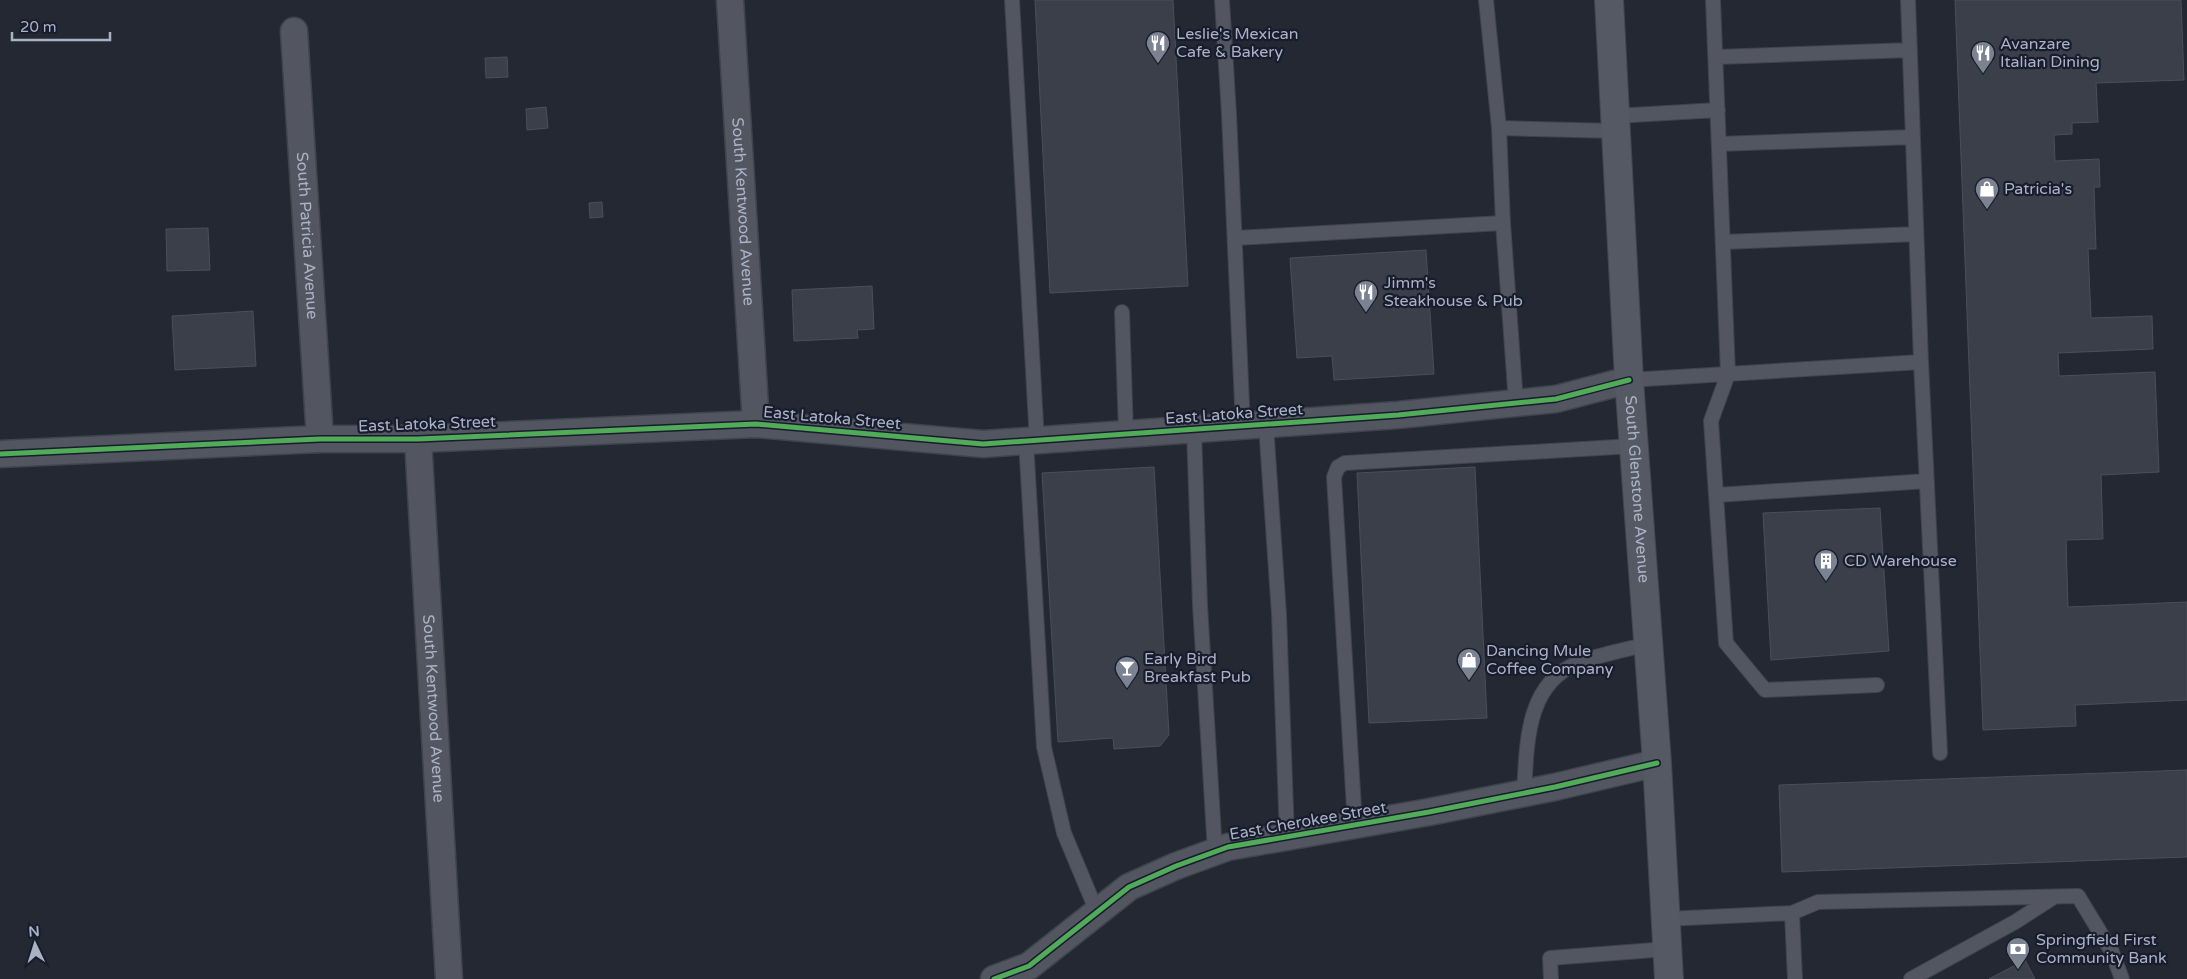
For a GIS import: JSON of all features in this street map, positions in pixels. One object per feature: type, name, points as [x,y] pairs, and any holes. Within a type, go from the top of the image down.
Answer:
[{"type":"main road","name":"South Glenstone Avenue","points":[[1609,0],[1629,380],[1657,763],[1669,979]]},
{"type":"street","name":"South Kentwood Avenue","points":[[730,0],[756,424]]},
{"type":"street","name":"South Patricia Avenue","points":[[294,31],[320,439]]},
{"type":"street","name":"East Latoka Street","points":[[0,454],[320,439],[418,439],[756,424],[983,444],[1398,415],[1556,399],[1629,380]]},
{"type":"street","name":"South Kentwood Avenue","points":[[418,439],[449,979]]},
{"type":"street","name":"East Cherokee Street","points":[[994,979],[1033,972],[1097,912],[1129,887],[1176,866],[1228,847],[1524,793],[1657,763]]},
{"type":"lane","points":[[1012,0],[1044,747],[1064,832],[1097,912]]},
{"type":"lane","points":[[1222,0],[1234,238],[1254,425],[1279,614],[1287,837]]},
{"type":"lane","points":[[1486,0],[1498,128],[1516,403]]},
{"type":"lane","points":[[1713,0],[1728,374],[1711,421],[1726,643],[1765,690],[1877,685]]},
{"type":"lane","points":[[1908,0],[1921,362],[1940,753]]},
{"type":"lane","points":[[1716,57],[1910,50]]},
{"type":"lane","points":[[1498,128],[1615,124],[1718,110]]},
{"type":"lane","points":[[1719,144],[1913,137]]},
{"type":"lane","points":[[1234,238],[1503,223]]},
{"type":"lane","points":[[1723,242],[1916,234]]},
{"type":"lane","points":[[1122,312],[1126,434]]},
{"type":"lane","points":[[1629,380],[1921,362]]},
{"type":"lane","points":[[1194,430],[1200,605],[1215,852]]},
{"type":"lane","points":[[1355,825],[1334,477],[1338,467],[1345,462],[1634,446]]},
{"type":"lane","points":[[1717,495],[1927,481]]},
{"type":"lane","points":[[1524,793],[1527,733],[1539,698],[1553,678],[1577,663],[1648,644]]},
{"type":"lane","points":[[1911,979],[2015,922],[2055,896]]},
{"type":"lane","points":[[1666,919],[1792,913],[1818,902],[2078,896],[2112,952],[2122,979]]},
{"type":"lane","points":[[1792,913],[1795,979]]},
{"type":"lane","points":[[1551,979],[1550,958],[1667,949]]},
{"type":"building","points":[[1035,0],[1173,0],[1188,286],[1050,293]]},
{"type":"building","points":[[1955,0],[2181,0],[2184,80],[2096,83],[2098,122],[2072,123],[2072,134],[2054,135],[2055,161],[2099,159],[2100,187],[2094,187],[2096,249],[2088,249],[2091,318],[2152,316],[2153,349],[2058,353],[2059,376],[2155,372],[2159,472],[2101,475],[2103,539],[2066,540],[2068,607],[2187,602],[2187,700],[2075,705],[2076,726],[1983,730]]},
{"type":"building","points":[[507,57],[508,77],[486,78],[485,58]]},
{"type":"building","points":[[546,107],[548,128],[527,130],[526,109]]},
{"type":"building","points":[[602,202],[603,217],[590,218],[589,203]]},
{"type":"building","points":[[208,228],[210,270],[167,271],[166,229]]},
{"type":"building","points":[[1426,250],[1434,374],[1334,380],[1332,356],[1297,358],[1290,258]]},
{"type":"building","points":[[872,286],[874,329],[857,330],[858,338],[794,341],[792,290]]},
{"type":"building","points":[[253,311],[256,366],[175,370],[172,316]]},
{"type":"building","points":[[1154,467],[1169,735],[1160,746],[1114,749],[1113,738],[1058,742],[1042,473]]},
{"type":"building","points":[[1475,467],[1487,718],[1369,723],[1357,473]]},
{"type":"building","name":"CD Warehouse","points":[[1880,508],[1889,651],[1771,660],[1763,513]]},
{"type":"building","points":[[2187,770],[2187,857],[1782,872],[1779,785]]},
{"type":"building","name":"Springfield First Community Bank","points":[[2025,960],[2035,979],[1989,979]]},
{"type":"cycle path","points":[[0,454],[320,439],[418,439],[756,424],[983,444],[1398,415],[1556,399],[1629,380]]},
{"type":"cycle path","points":[[994,979],[1029,966],[1129,887],[1176,866],[1228,847],[1429,812],[1555,787],[1657,763]]},
{"type":"place","name":"Leslie's Mexican Cafe & Bakery","points":[[1158,64]]},
{"type":"place","name":"Avanzare Italian Dining","points":[[1983,74]]},
{"type":"place","name":"Patricia's","points":[[1987,210]]},
{"type":"place","name":"Jimm's Steakhouse & Pub","points":[[1366,313]]},
{"type":"place","name":"CD Warehouse","points":[[1826,582]]},
{"type":"place","name":"Dancing Mule Coffee Company","points":[[1469,681]]},
{"type":"place","name":"Early Bird Breakfast Pub","points":[[1127,689]]},
{"type":"place","name":"Springfield First Community Bank","points":[[2018,970]]}]
